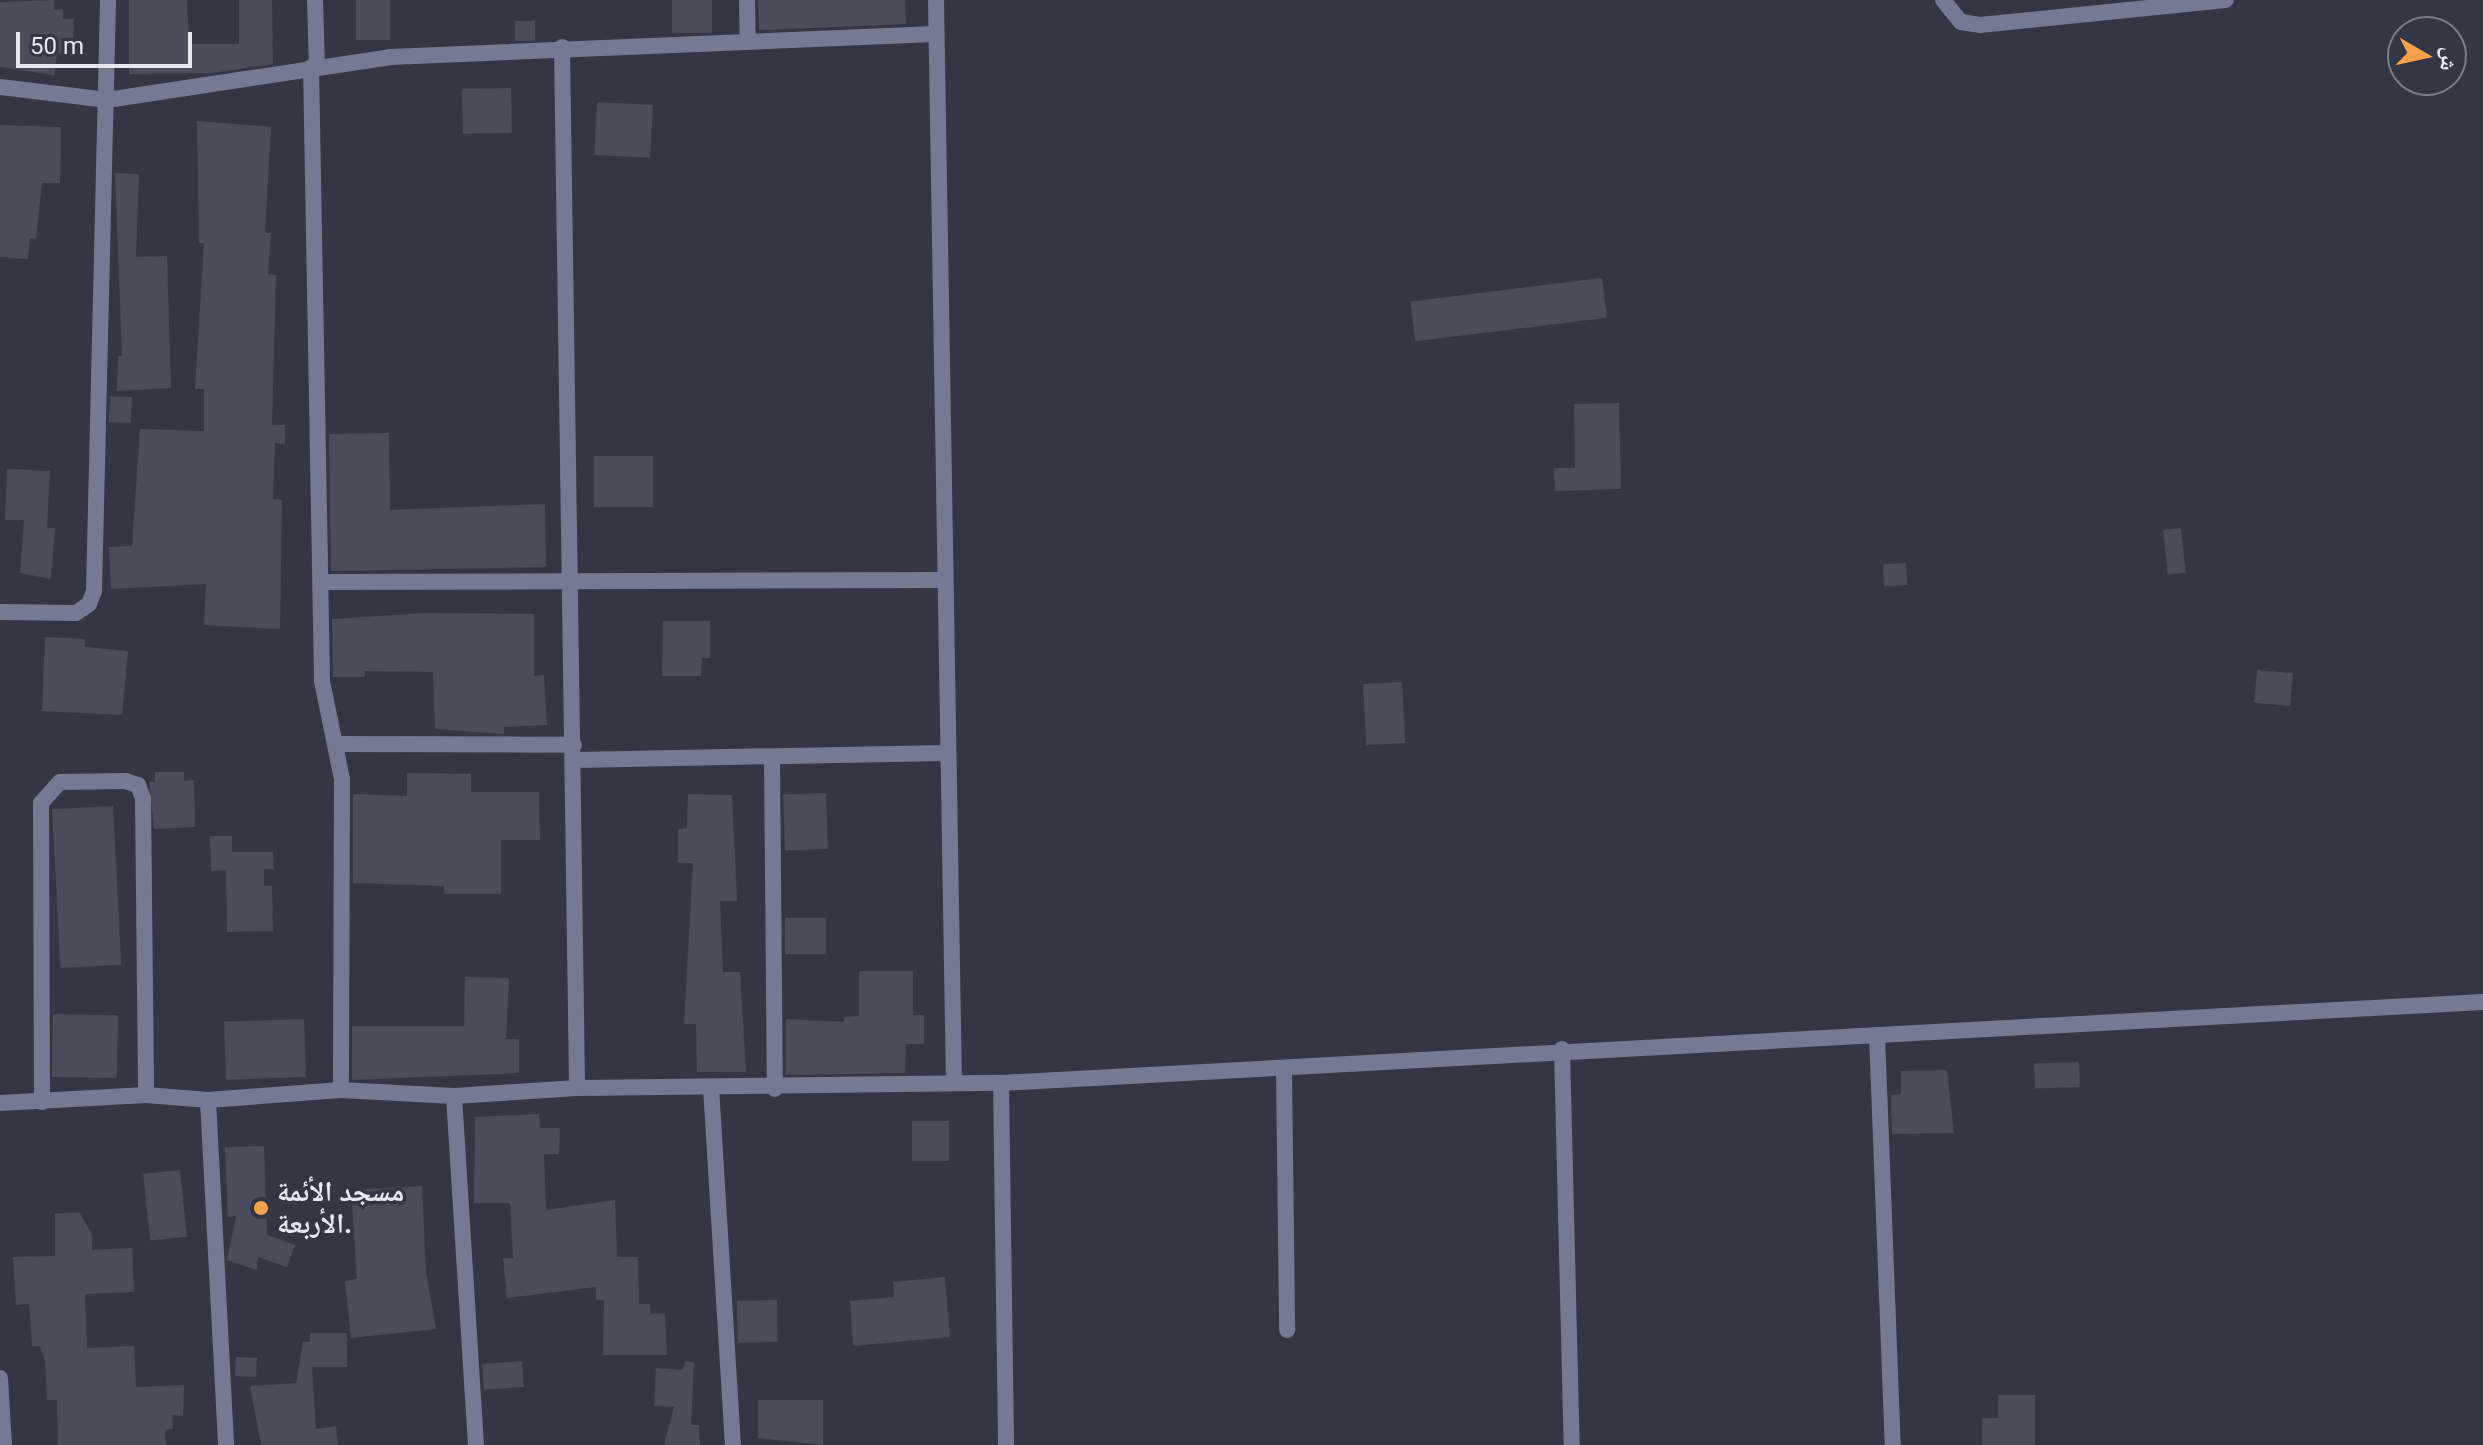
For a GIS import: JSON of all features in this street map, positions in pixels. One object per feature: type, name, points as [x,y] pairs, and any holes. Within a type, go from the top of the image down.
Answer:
[{"type":"street","points":[[0,612],[76,613],[89,604],[94,591],[108,0]]},
{"type":"street","points":[[315,0],[322,681],[338,744],[341,1090]]},
{"type":"street","points":[[747,0],[748,39]]},
{"type":"street","points":[[936,0],[946,753],[954,1083]]},
{"type":"street","points":[[1943,0],[1961,22],[1980,25],[2226,0]]},
{"type":"street","points":[[0,87],[107,100],[314,67],[562,47],[935,34]]},
{"type":"street","points":[[562,47],[575,753],[577,1088]]},
{"type":"street","points":[[321,582],[944,580]]},
{"type":"street","points":[[338,744],[772,759],[946,753]]},
{"type":"street","points":[[772,759],[775,1089]]},
{"type":"street","points":[[42,1102],[41,803],[60,782],[125,781],[138,785],[143,799],[146,1095]]},
{"type":"street","points":[[0,1103],[146,1095],[208,1100],[341,1090],[454,1096],[577,1088],[775,1089],[1001,1083],[1284,1071],[1562,1049],[2483,1002]]},
{"type":"street","points":[[1877,1035],[1893,1445]]},
{"type":"street","points":[[1562,1049],[1572,1445]]},
{"type":"street","points":[[1284,1071],[1287,1330]]},
{"type":"street","points":[[1001,1083],[1006,1445]]},
{"type":"street","points":[[711,1087],[733,1445]]},
{"type":"street","points":[[454,1096],[476,1445]]},
{"type":"street","points":[[208,1100],[226,1445]]},
{"type":"street","points":[[0,1378],[4,1445]]},
{"type":"building","points":[[54,0],[54,10],[63,9],[63,19],[74,19],[73,48],[57,54],[54,75],[0,67],[0,2]]},
{"type":"building","points":[[129,0],[187,0],[189,44],[239,44],[239,0],[272,0],[273,64],[213,73],[129,74]]},
{"type":"building","points":[[356,0],[390,0],[390,40],[356,40]]},
{"type":"building","points":[[672,0],[712,0],[712,33],[672,33]]},
{"type":"building","points":[[758,0],[905,0],[906,24],[759,30]]},
{"type":"building","points":[[515,21],[535,21],[535,41],[515,41]]},
{"type":"building","points":[[511,88],[512,133],[463,134],[462,89]]},
{"type":"building","points":[[597,102],[653,105],[650,158],[594,155]]},
{"type":"building","points":[[197,121],[271,127],[265,233],[271,233],[268,274],[276,275],[272,425],[285,425],[285,444],[275,443],[273,499],[282,500],[280,629],[204,625],[206,584],[111,589],[109,547],[132,546],[140,429],[204,431],[204,389],[195,389],[204,243],[199,243]]},
{"type":"building","points":[[0,125],[61,127],[60,183],[42,183],[36,239],[30,238],[28,259],[0,257]]},
{"type":"building","points":[[115,173],[139,174],[136,257],[167,256],[171,388],[117,391],[118,356],[122,356]]},
{"type":"building","points":[[1602,278],[1607,318],[1415,341],[1410,302]]},
{"type":"building","points":[[110,396],[132,397],[131,423],[109,422]]},
{"type":"building","points":[[1619,403],[1621,489],[1555,491],[1554,468],[1575,468],[1574,404]]},
{"type":"building","points":[[389,433],[390,510],[545,504],[546,567],[331,571],[329,434]]},
{"type":"building","points":[[594,456],[653,456],[653,507],[594,507]]},
{"type":"building","points":[[7,469],[50,471],[47,528],[55,528],[51,579],[20,573],[24,520],[5,520]]},
{"type":"building","points":[[2181,528],[2186,573],[2168,575],[2163,530]]},
{"type":"building","points":[[1906,563],[1907,585],[1884,586],[1883,564]]},
{"type":"building","points":[[425,613],[534,614],[534,676],[544,675],[547,725],[504,727],[504,734],[435,729],[433,672],[365,671],[365,677],[333,677],[332,619]]},
{"type":"building","points":[[663,621],[710,621],[710,658],[702,658],[701,676],[662,676]]},
{"type":"building","points":[[45,637],[85,639],[85,647],[128,651],[122,715],[42,711]]},
{"type":"building","points":[[2257,670],[2293,673],[2290,706],[2254,703]]},
{"type":"building","points":[[1402,682],[1405,743],[1366,745],[1363,684]]},
{"type":"building","points":[[155,772],[184,772],[184,781],[194,780],[195,827],[154,829],[149,782],[155,782]]},
{"type":"building","points":[[407,773],[471,774],[471,792],[539,792],[540,840],[501,840],[501,894],[444,894],[444,886],[353,883],[353,794],[407,796]]},
{"type":"building","points":[[826,793],[828,849],[785,850],[783,795]]},
{"type":"building","points":[[688,794],[732,795],[737,901],[720,901],[723,972],[740,972],[746,1072],[697,1072],[696,1024],[684,1024],[693,863],[678,863],[678,829],[687,828]]},
{"type":"building","points":[[113,806],[121,965],[60,968],[52,809]]},
{"type":"building","points":[[210,836],[232,836],[232,852],[273,852],[274,869],[264,869],[264,886],[272,886],[273,931],[227,932],[226,870],[211,871]]},
{"type":"building","points":[[785,918],[826,918],[826,954],[785,954]]},
{"type":"building","points":[[859,971],[913,971],[913,1015],[924,1015],[924,1044],[906,1044],[905,1073],[786,1075],[786,1019],[844,1022],[844,1017],[859,1016]]},
{"type":"building","points":[[465,977],[509,978],[506,1039],[519,1039],[519,1073],[352,1080],[352,1026],[464,1026]]},
{"type":"building","points":[[53,1014],[118,1015],[117,1078],[52,1077]]},
{"type":"building","points":[[304,1019],[306,1077],[226,1080],[224,1022]]},
{"type":"building","points":[[2079,1062],[2080,1087],[2035,1089],[2034,1064]]},
{"type":"building","points":[[1947,1070],[1954,1133],[1892,1134],[1891,1095],[1901,1094],[1901,1071]]},
{"type":"building","points":[[539,1114],[540,1128],[560,1128],[559,1154],[544,1154],[546,1210],[615,1200],[617,1257],[638,1257],[639,1304],[650,1304],[651,1314],[665,1313],[667,1355],[603,1355],[604,1300],[596,1300],[596,1287],[507,1298],[503,1258],[513,1258],[510,1203],[474,1203],[475,1117]]},
{"type":"building","points":[[912,1121],[949,1121],[949,1161],[912,1161]]},
{"type":"building","points":[[264,1146],[267,1235],[295,1245],[287,1267],[258,1257],[257,1270],[227,1260],[236,1216],[228,1217],[225,1147]]},
{"type":"building","points":[[180,1170],[187,1237],[150,1241],[143,1174]]},
{"type":"building","points":[[422,1186],[426,1272],[436,1329],[351,1338],[345,1281],[357,1279],[351,1190]]},
{"type":"building","points":[[79,1212],[92,1234],[92,1250],[132,1248],[134,1292],[85,1294],[87,1348],[134,1346],[136,1387],[184,1385],[183,1416],[172,1415],[173,1429],[165,1430],[166,1445],[58,1445],[57,1400],[47,1400],[45,1361],[40,1346],[32,1346],[29,1304],[16,1305],[13,1257],[55,1256],[55,1214]]},
{"type":"building","points":[[945,1277],[950,1337],[853,1346],[850,1301],[894,1297],[893,1282]]},
{"type":"building","points":[[777,1300],[778,1342],[738,1343],[737,1301]]},
{"type":"building","points":[[310,1333],[347,1333],[347,1367],[312,1367],[316,1429],[336,1426],[338,1445],[261,1445],[250,1386],[296,1383],[303,1342],[310,1342]]},
{"type":"building","points":[[236,1357],[257,1358],[256,1377],[235,1376]]},
{"type":"building","points":[[522,1361],[524,1387],[484,1390],[482,1364]]},
{"type":"building","points":[[685,1361],[694,1363],[691,1425],[699,1425],[700,1445],[664,1445],[674,1407],[654,1406],[656,1368],[683,1370]]},
{"type":"building","points":[[1998,1395],[2035,1395],[2035,1445],[1982,1445],[1982,1418],[1998,1418]]},
{"type":"building","points":[[758,1400],[823,1400],[823,1445],[758,1438]]},
{"type":"place","name":"مسجد الأئمة الأربعة.","points":[[261,1208]]}]
